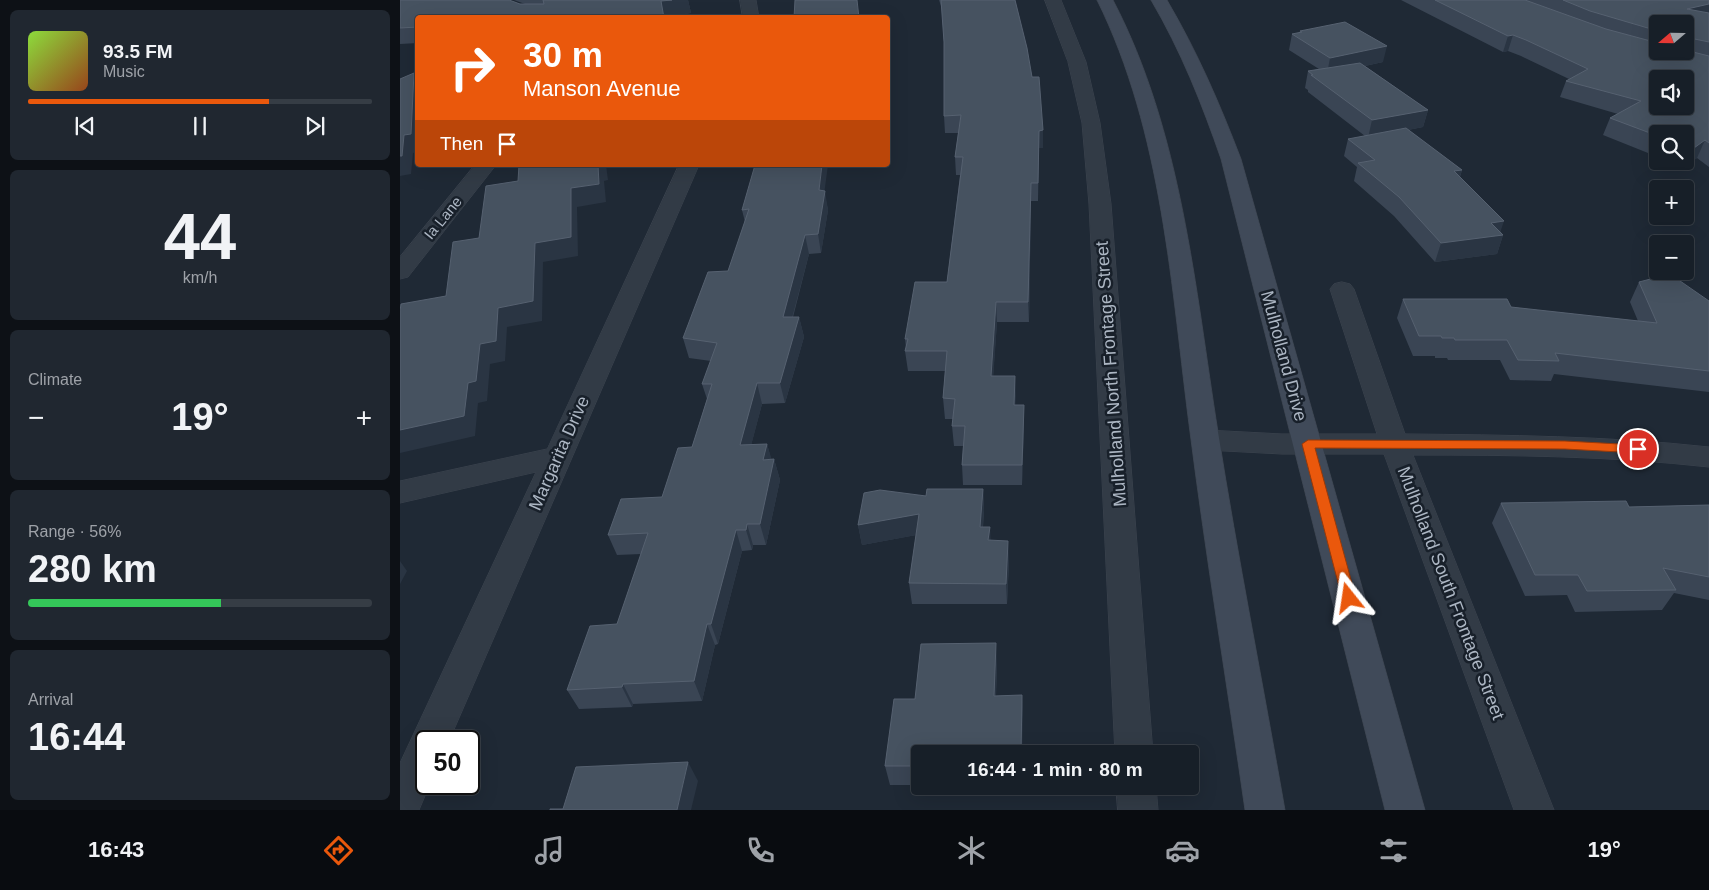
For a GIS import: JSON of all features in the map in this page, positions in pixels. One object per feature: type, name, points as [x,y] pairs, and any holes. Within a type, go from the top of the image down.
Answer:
[{"type":"main road","points":[[1105,0],[1143,90],[1160,158],[1184,286],[1206,440],[1265,810]]},
{"type":"main road","name":"Mulholland Drive","points":[[1158,0],[1178,31],[1205,88],[1230,159],[1406,810]]},
{"type":"street","points":[[748,0],[750,15]]},
{"type":"street","name":"Mulholland North Frontage Street","points":[[1053,0],[1077,62],[1091,123],[1100,204],[1133,745]]},
{"type":"street","name":"Ia Lane","points":[[400,272],[484,167]]},
{"type":"street","name":"Margarita Drive","points":[[435,730],[688,167]]},
{"type":"street","name":"Mulholland South Frontage Street","points":[[1342,289],[1394,444],[1534,810]]},
{"type":"street","points":[[1206,440],[1308,444],[1565,445],[1656,450],[1709,456]]},
{"type":"street","points":[[400,492],[557,457]]},
{"type":"street","points":[[400,807],[415,774]]},
{"type":"street","points":[[1137,795],[1138,810]]},
{"type":"building","points":[[400,0],[509,0],[520,4],[544,4],[543,0],[672,0],[661,1],[663,15],[415,15],[415,27],[400,28]]},
{"type":"building","points":[[795,0],[857,0],[859,15],[794,15]]},
{"type":"building","points":[[941,0],[1015,0],[1032,77],[1039,77],[1043,130],[1039,131],[1038,183],[1031,183],[1028,302],[996,302],[991,376],[1015,376],[1014,405],[1024,405],[1022,465],[962,465],[965,426],[952,426],[955,399],[943,398],[947,351],[905,351],[908,339],[905,339],[915,282],[947,282],[963,157],[955,157],[961,115],[944,116],[944,42]]},
{"type":"building","points":[[1435,0],[1525,0],[1606,29],[1649,41],[1649,60],[1694,60],[1694,52],[1709,56],[1709,143],[1705,140],[1694,148],[1694,125],[1649,125],[1649,133],[1610,118],[1641,101],[1566,81],[1588,69],[1513,35],[1508,36]]},
{"type":"building","points":[[1563,0],[1709,0],[1709,4],[1687,9],[1709,13],[1709,42],[1694,39],[1694,15],[1649,15],[1649,28],[1590,11]]},
{"type":"building","points":[[1345,22],[1387,46],[1330,58],[1292,34],[1302,32],[1300,31]]},
{"type":"building","points":[[1360,63],[1428,110],[1372,120],[1308,71]]},
{"type":"building","points":[[414,73],[411,134],[404,135],[402,156],[400,156],[400,79]]},
{"type":"building","points":[[1406,128],[1462,170],[1454,171],[1504,221],[1491,223],[1503,235],[1441,243],[1399,197],[1358,163],[1375,160],[1348,139]]},
{"type":"building","points":[[519,167],[598,167],[599,184],[571,188],[571,237],[535,243],[533,301],[498,308],[496,341],[480,344],[476,381],[468,383],[464,416],[400,430],[401,304],[446,296],[453,242],[479,238],[486,186],[518,181]]},
{"type":"building","points":[[754,167],[822,167],[819,190],[825,191],[818,234],[805,235],[783,317],[799,317],[780,383],[757,383],[740,445],[767,444],[763,460],[774,459],[760,524],[747,524],[746,530],[736,530],[711,624],[707,624],[694,681],[623,684],[622,687],[567,690],[590,626],[617,624],[648,533],[608,535],[621,499],[662,497],[678,448],[692,447],[712,384],[702,384],[717,343],[683,338],[708,272],[728,271],[749,209],[742,210]]},
{"type":"building","points":[[1649,279],[1679,280],[1709,301],[1709,371],[1555,353],[1559,361],[1518,360],[1507,340],[1455,340],[1454,338],[1442,338],[1441,336],[1419,336],[1403,299],[1507,299],[1511,307],[1657,323],[1639,282]]},
{"type":"building","points":[[927,489],[983,489],[980,527],[990,527],[988,540],[1008,541],[1006,584],[909,583],[919,514],[858,525],[864,493],[880,490],[926,496]]},
{"type":"building","points":[[1626,501],[1629,507],[1709,505],[1709,577],[1663,568],[1676,590],[1587,591],[1578,575],[1535,575],[1501,503]]},
{"type":"building","points":[[996,643],[994,696],[1022,695],[1021,745],[911,745],[911,766],[885,766],[894,699],[915,699],[921,644]]},
{"type":"building","points":[[688,762],[677,810],[550,810],[563,809],[576,767]]},
{"type":"route","points":[[1349,598],[1308,444],[1565,445],[1638,449]]}]
